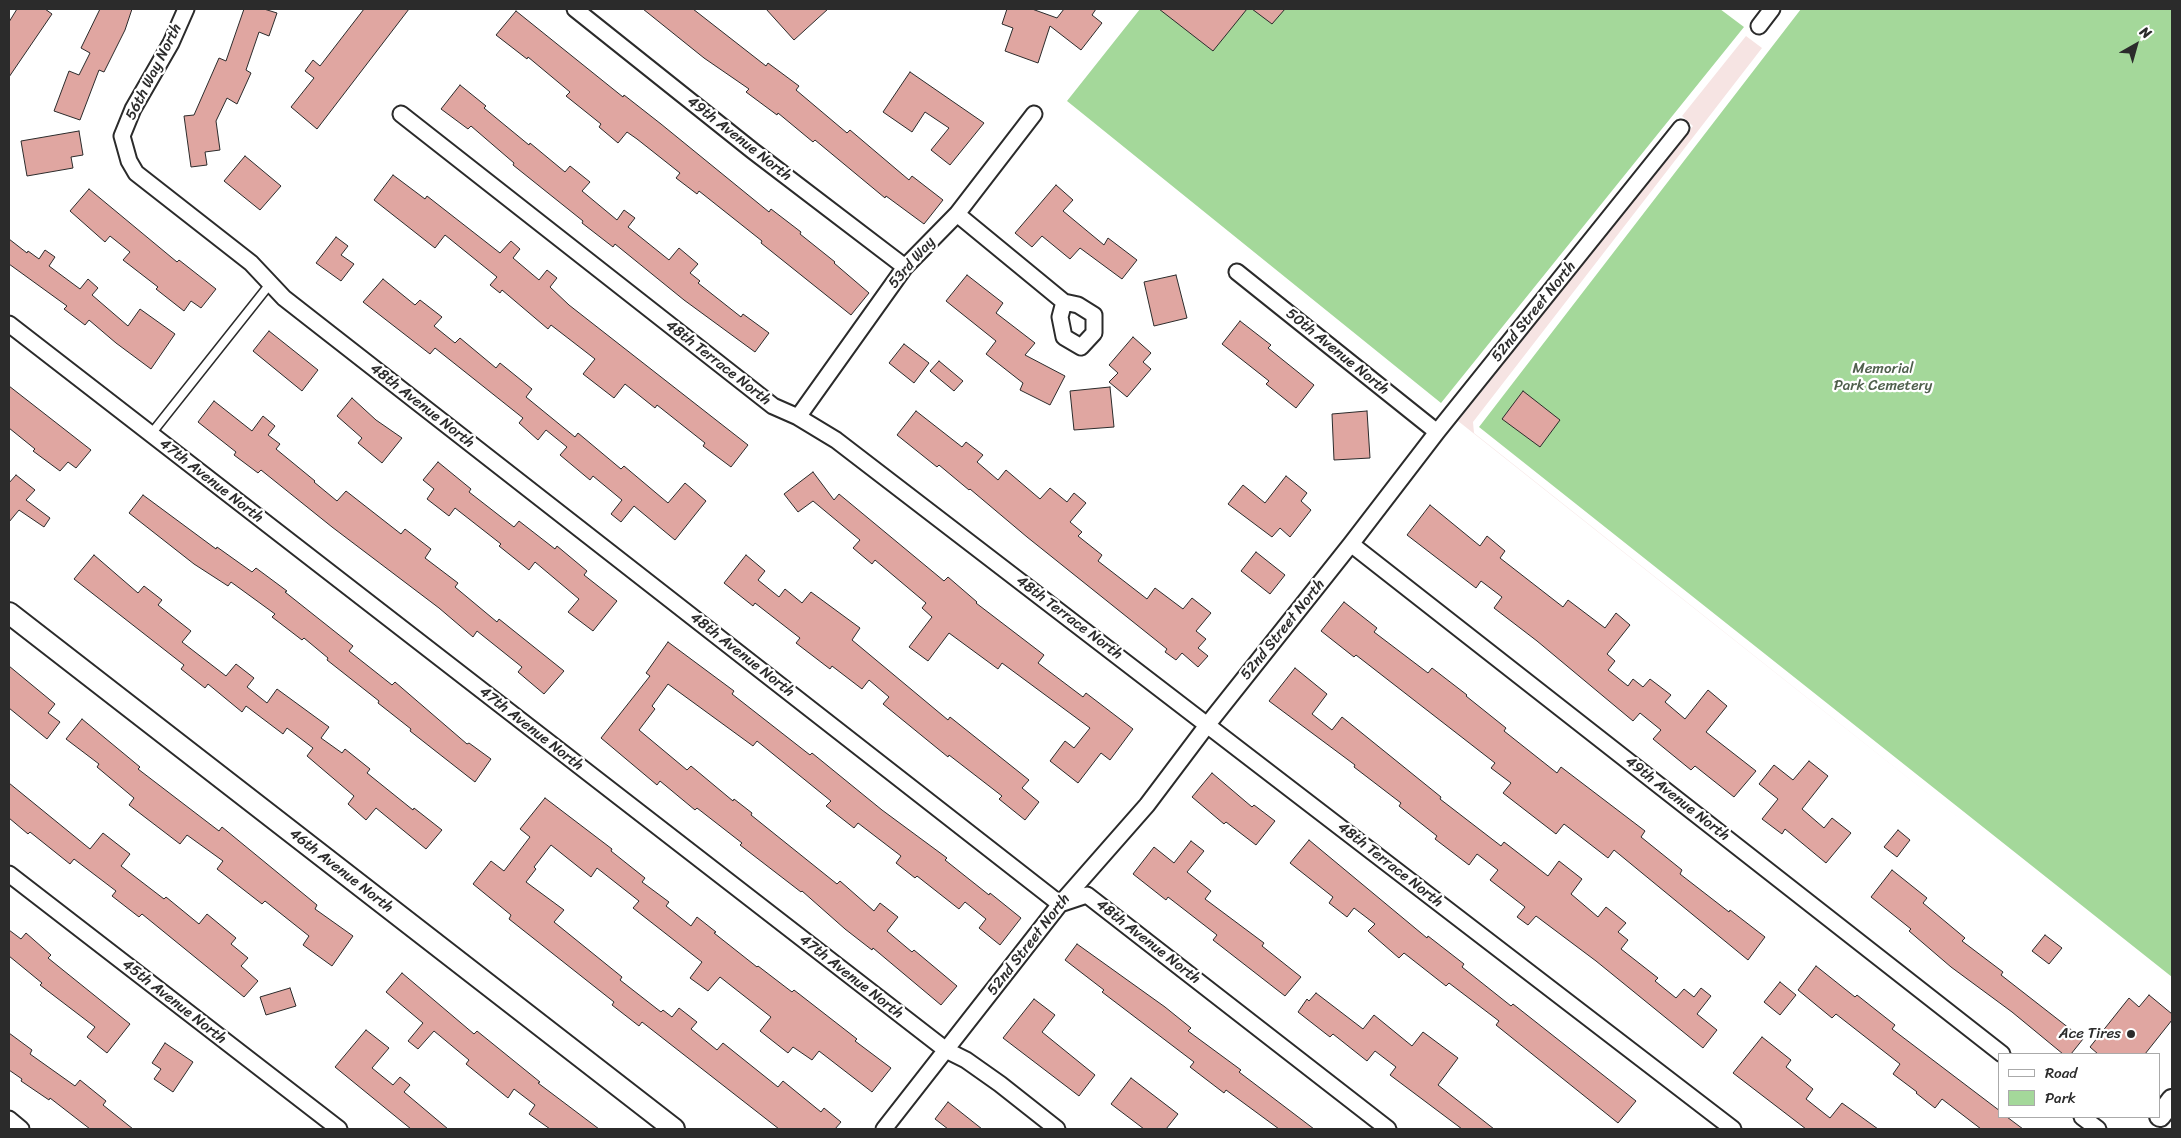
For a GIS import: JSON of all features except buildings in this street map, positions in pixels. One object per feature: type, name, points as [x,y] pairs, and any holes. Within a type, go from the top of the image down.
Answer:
[{"type":"street","name":"56th Way North","points":[[122,136],[133,109],[171,43],[186,9]]},
{"type":"street","name":"49th Avenue North","points":[[575,9],[905,267]]},
{"type":"street","points":[[1759,26],[1772,9]]},
{"type":"street","name":"48th Terrace North","points":[[401,114],[773,406],[798,416],[836,440],[1733,1129]]},
{"type":"street","name":"53rd Way","points":[[798,416],[905,267],[957,214],[1034,114]]},
{"type":"street","name":"52nd Street North","points":[[884,1129],[1060,904],[1147,805],[1208,724],[1437,432],[1681,128]]},
{"type":"street","name":"48th Avenue North","points":[[122,136],[129,161],[136,173],[251,263],[284,298],[1060,904],[1087,895],[1388,1129]]},
{"type":"street","points":[[957,214],[1064,302]]},
{"type":"street","name":"50th Avenue North","points":[[1237,272],[1437,432]]},
{"type":"street","name":"47th Avenue North","points":[[9,324],[946,1050],[966,1060],[1000,1084],[1057,1129]]},
{"type":"street","name":"49th Avenue North","points":[[1351,544],[2001,1053]]},
{"type":"street","name":"46th Avenue North","points":[[9,612],[674,1129]]},
{"type":"street","name":"45th Avenue North","points":[[9,874],[339,1129]]},
{"type":"street","points":[[2161,1114],[2172,1100]]},
{"type":"street","points":[[2083,1118],[2098,1129]]},
{"type":"street","points":[[2149,1129],[2157,1118]]},
{"type":"street","points":[[9,1119],[21,1129]]},
{"type":"lane","points":[[151,434],[270,284]]},
{"type":"shaded area","points":[[1746,36],[1762,48],[1473,422],[1474,433],[1985,839],[1458,421],[1693,126],[1682,116]]},
{"type":"green space","points":[[1140,9],[1720,9],[1744,27],[1441,403],[1067,101]]},
{"type":"green space","name":"Memorial Park Cemetery","points":[[1801,9],[2172,9],[2172,977],[1479,427]]},
{"type":"place","name":"Ace Tires","points":[[2131,1034]]}]
